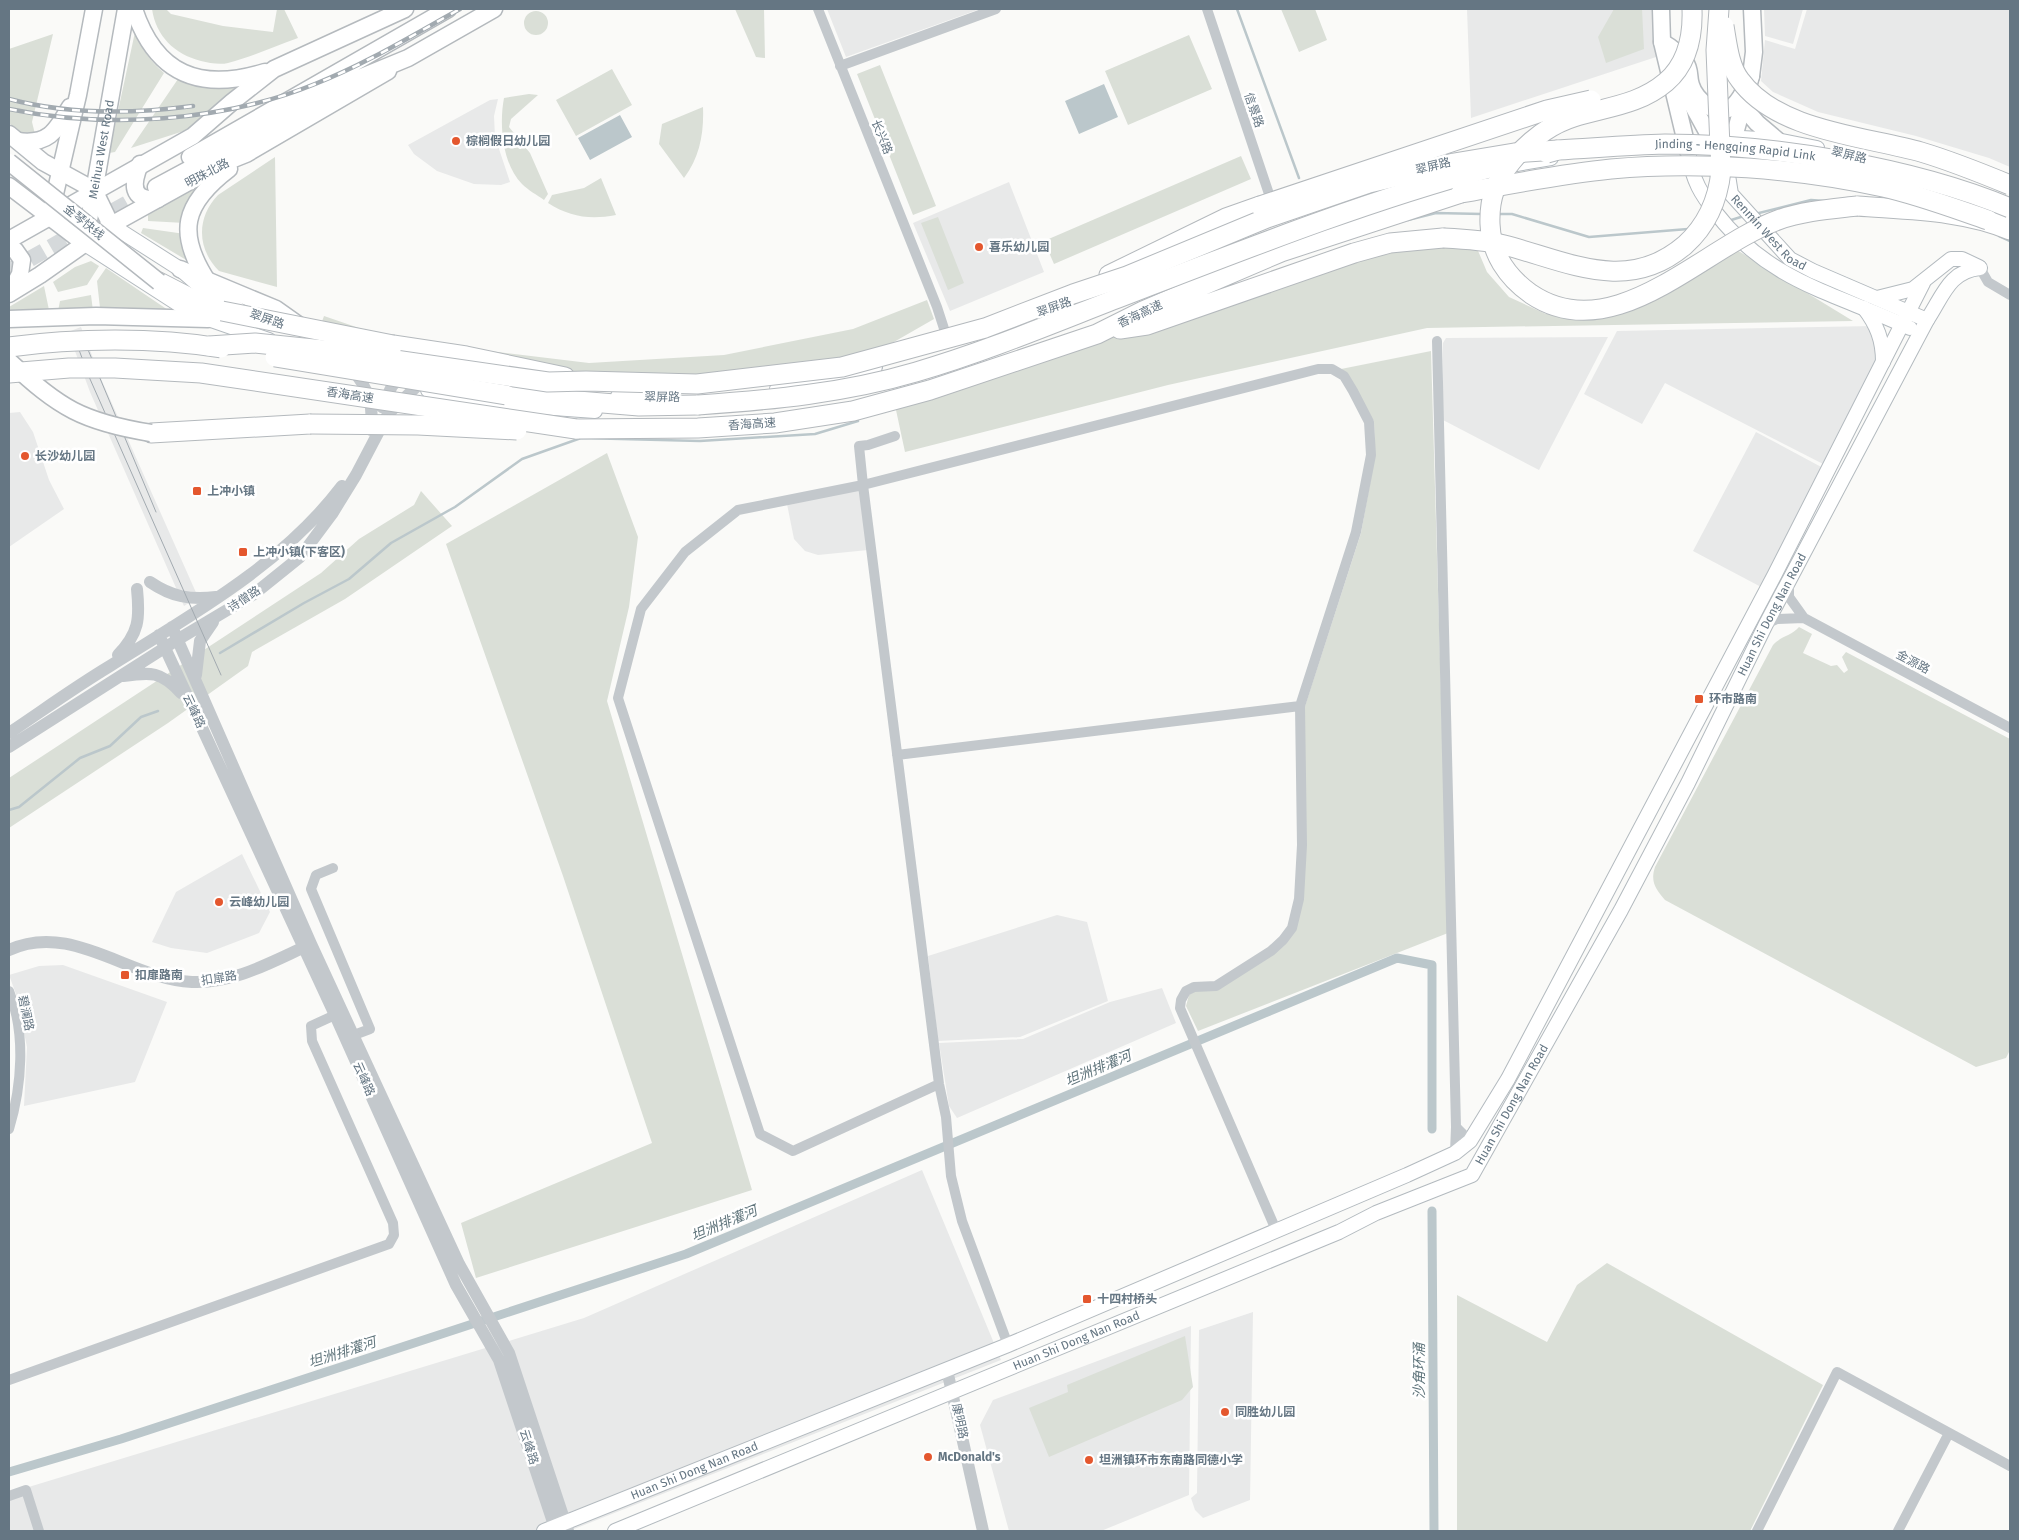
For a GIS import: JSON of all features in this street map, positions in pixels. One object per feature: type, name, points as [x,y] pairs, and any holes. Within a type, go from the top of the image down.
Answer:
[{"type":"highway","points":[[1692,9],[1693,30],[1686,53],[1678,70],[1665,83],[1641,98],[1619,106],[1572,118],[1551,127],[1530,140],[1499,176],[1490,200],[1490,234],[1497,257],[1508,273],[1532,295],[1548,304],[1568,309],[1589,311],[1613,307],[1651,292],[1749,233],[1779,219],[1816,211],[1857,206],[1928,211],[1988,220]]},
{"type":"highway","points":[[1720,9],[1733,68],[1739,80],[1762,103],[1816,127],[1922,152],[2010,185]]},
{"type":"highway","points":[[1097,334],[1147,325],[1354,253],[1390,243],[1422,238],[1474,240],[1502,244],[1575,266],[1607,272],[1633,271],[1661,262],[1679,250],[1699,230],[1708,216],[1719,187],[1721,172],[1716,50],[1720,9]]},
{"type":"highway","points":[[1073,294],[1226,218],[1547,110],[1665,83]]},
{"type":"highway","name":"Jinding - Hengqing Rapid Link","points":[[209,346],[506,395],[639,406],[698,405],[771,400],[847,388],[924,370],[993,347],[1256,245],[1388,198],[1558,150],[1664,144],[1789,152],[1920,179],[1953,188],[2010,208]]},
{"type":"highway","points":[[9,347],[58,341],[209,346],[255,343],[333,351],[548,382],[586,381],[697,384],[842,367],[985,328],[1073,294],[1127,276],[1267,218],[1369,183],[1454,163],[1514,153],[1558,150]]},
{"type":"highway","name":"Jinding - Hengqing Rapid Link","points":[[1097,334],[1143,311],[1281,252],[1461,193],[1562,174],[1663,166],[1774,170],[1881,187],[1918,196],[1988,220],[2010,230]]},
{"type":"highway","points":[[160,282],[198,302],[222,310],[393,345],[466,356],[586,381]]},
{"type":"highway","name":"香海高速","points":[[9,373],[69,368],[106,368],[201,373],[576,429],[698,428],[775,423],[852,410],[930,390],[1097,334]]},
{"type":"highway","points":[[151,433],[310,424],[418,425],[502,431],[576,429]]},
{"type":"main road","points":[[50,215],[78,95],[94,9]]},
{"type":"main road","name":"Meihua West Road","points":[[85,244],[126,9]]},
{"type":"main road","points":[[134,9],[147,41],[162,60],[189,76],[226,80],[249,77],[274,69],[405,9]]},
{"type":"main road","name":"明珠北路","points":[[9,293],[40,275],[85,244],[155,189],[267,111],[448,9]]},
{"type":"main road","name":"明珠北路","points":[[155,189],[246,154],[494,9]]},
{"type":"main road","name":"Renmin West Road","points":[[1661,9],[1662,42],[1687,143],[1692,176],[1702,195],[1734,236],[1766,262],[1807,286],[1863,308],[1906,318],[1927,320]]},
{"type":"main road","name":"Renmin West Road","points":[[1752,9],[1754,52],[1744,108],[1730,155],[1728,175],[1731,194],[1790,259],[1876,298],[1906,318]]},
{"type":"main road","points":[[1662,42],[1675,50],[1685,62],[1690,70],[1690,84],[1695,94],[1704,104],[1714,109],[1727,110],[1734,106],[1751,76]]},
{"type":"main road","name":"明珠北路","points":[[155,189],[357,79],[408,58]]},
{"type":"main road","points":[[1668,63],[1710,136],[1730,155]]},
{"type":"main road","points":[[9,240],[192,136],[274,69]]},
{"type":"main road","points":[[14,138],[35,142],[52,134],[78,95]]},
{"type":"main road","points":[[1744,108],[1777,140]]},
{"type":"main road","name":"翠屏路","points":[[85,244],[167,298],[208,319],[392,382],[498,404],[632,413],[696,413],[767,406],[834,396],[916,376],[966,360],[1115,305],[1284,233],[1428,182],[1487,168],[1561,157],[1637,151],[1687,143],[1710,136],[1734,137],[1777,140],[1893,165],[1969,185],[2010,200]]},
{"type":"main road","points":[[14,138],[60,172],[94,190],[111,225]]},
{"type":"main road","name":"翠屏路","points":[[111,225],[180,269],[203,289],[237,308],[417,368],[500,384],[566,392],[697,397],[796,386],[854,374],[988,331],[1096,291],[1278,219],[1419,169],[1490,153],[1559,142],[1687,143],[1730,155],[1775,158],[1844,170],[1932,192],[2010,220]]},
{"type":"main road","points":[[208,282],[191,250],[188,229],[191,214],[198,199],[206,189],[246,154]]},
{"type":"main road","name":"金琴快线","points":[[9,162],[160,282]]},
{"type":"main road","points":[[140,164],[134,182],[135,190],[144,198],[155,189]]},
{"type":"main road","points":[[9,186],[50,215],[85,244]]},
{"type":"main road","points":[[9,248],[20,255],[22,260],[20,274],[9,293]]},
{"type":"main road","points":[[1876,298],[1903,293],[1923,283],[1951,259],[1962,259],[1980,268]]},
{"type":"main road","name":"Huan Shi Dong Nan Road","points":[[615,1531],[1100,1332],[1338,1232],[1376,1213],[1472,1176],[1574,994],[1688,783],[1766,624],[1789,584],[1927,320],[1957,275],[1966,270],[1980,268]]},
{"type":"main road","points":[[180,269],[276,309],[315,335]]},
{"type":"main road","name":"Huan Shi Dong Nan Road","points":[[558,1528],[1008,1345],[1407,1175],[1455,1153],[1470,1141],[1508,1079],[1775,574],[1923,283]]},
{"type":"main road","points":[[1863,308],[1879,331],[1883,347],[1883,364]]},
{"type":"main road","points":[[9,319],[96,316],[208,319]]},
{"type":"main road","points":[[1906,318],[1921,333]]},
{"type":"main road","points":[[9,361],[66,408],[110,426],[151,433]]},
{"type":"street","name":"长兴路","points":[[818,9],[949,343]]},
{"type":"street","points":[[840,66],[996,9]]},
{"type":"street","name":"信景路","points":[[1207,9],[1278,219]]},
{"type":"street","points":[[1980,268],[1992,286],[2010,295]]},
{"type":"street","points":[[1437,340],[1456,1127],[1455,1153]]},
{"type":"street","points":[[366,352],[382,365],[392,382],[388,414]]},
{"type":"street","name":"诗僧路","points":[[9,734],[107,667],[218,597],[285,548],[314,519],[341,486],[371,430],[373,411],[370,399],[362,381],[350,367]]},
{"type":"street","points":[[371,430],[392,382],[406,372],[417,368]]},
{"type":"street","points":[[939,1084],[793,1150],[760,1134],[618,698],[641,609],[685,552],[738,510],[863,486],[1308,371],[1332,369],[1344,376],[1369,422],[1371,455],[1356,532],[1300,706],[1302,845],[1299,899],[1292,928],[1271,951],[1216,986],[1194,987],[1186,991],[1181,1000],[1180,1008],[1276,1230]]},
{"type":"street","name":"诗僧路","points":[[9,747],[164,648],[254,594],[300,557],[347,490],[388,414],[416,387]]},
{"type":"street","points":[[894,436],[859,446],[863,486],[939,1084],[946,1117],[951,1176],[962,1221],[1008,1345]]},
{"type":"street","points":[[150,582],[170,594],[183,598],[218,597]]},
{"type":"street","points":[[1789,584],[1789,597],[1804,618]]},
{"type":"street","points":[[107,667],[126,647],[135,633],[139,611],[137,589]]},
{"type":"street","points":[[196,680],[196,658],[201,637],[220,614]]},
{"type":"street","points":[[1766,624],[1777,619],[1804,618]]},
{"type":"street","name":"金源路","points":[[1804,618],[2010,728]]},
{"type":"street","name":"云峰路","points":[[172,627],[196,680],[335,1015],[461,1281],[504,1356],[558,1528]]},
{"type":"street","name":"云峰路","points":[[159,635],[188,701],[226,775],[307,946],[354,1035],[461,1281]]},
{"type":"street","points":[[118,677],[147,673],[163,676],[188,701]]},
{"type":"street","points":[[897,755],[1300,706]]},
{"type":"street","points":[[328,870],[316,875],[312,882],[312,894],[370,1028],[354,1035]]},
{"type":"street","name":"扣扉路","points":[[9,950],[31,942],[59,942],[86,949],[164,978],[200,982],[238,976],[307,946]]},
{"type":"street","name":"碧澜路","points":[[9,991],[18,1019],[19,1058],[14,1106],[9,1129]]},
{"type":"street","points":[[9,1380],[389,1244],[394,1235],[393,1223],[312,1041],[311,1026],[335,1015]]},
{"type":"street","points":[[1456,1127],[1470,1141]]},
{"type":"street","name":"康明路","points":[[947,1370],[983,1531]]},
{"type":"street","points":[[1757,1531],[1837,1372],[2010,1466]]},
{"type":"street","points":[[1898,1531],[1950,1433]]},
{"type":"street","points":[[9,1496],[26,1490],[39,1531]]},
{"type":"shaded area","points":[[152,9],[166,9],[171,14],[223,26],[273,32],[277,9],[284,9],[298,38],[255,55],[228,63],[218,64],[201,61],[183,54],[168,43],[158,28]]},
{"type":"shaded area","points":[[735,9],[764,9],[765,58],[756,57]]},
{"type":"shaded area","points":[[827,9],[980,9],[846,57]]},
{"type":"shaded area","points":[[1281,9],[1315,9],[1327,40],[1299,52]]},
{"type":"shaded area","points":[[1467,9],[1653,9],[1656,57],[1471,118]]},
{"type":"shaded area","points":[[1614,9],[1642,9],[1644,49],[1606,63],[1598,37]]},
{"type":"shaded area","points":[[1764,9],[1803,9],[1793,44],[1765,36]]},
{"type":"shaded area","points":[[1807,9],[2010,9],[2010,167],[1989,158],[1916,136],[1818,112],[1773,92],[1761,81],[1765,40],[1795,49]]},
{"type":"shaded area","points":[[536,11],[544,15],[548,23],[544,31],[536,35],[528,31],[524,23],[528,15]]},
{"type":"shaded area","points":[[135,32],[147,54],[164,73],[115,152],[109,153]]},
{"type":"shaded area","points":[[53,34],[32,122],[35,134],[19,132],[9,123],[9,49]]},
{"type":"shaded area","points":[[1189,35],[1212,89],[1128,125],[1105,71]]},
{"type":"shaded area","points":[[880,65],[936,206],[913,215],[857,74]]},
{"type":"shaded area","points":[[612,69],[632,105],[576,136],[556,100]]},
{"type":"shaded area","points":[[178,79],[214,88],[244,85],[187,130],[131,148]]},
{"type":"shaded area","points":[[1104,84],[1118,117],[1079,134],[1065,101]]},
{"type":"shaded area","points":[[529,94],[538,95],[511,119],[509,127],[530,153],[548,194],[544,200],[524,186],[515,176],[506,155],[502,131],[504,98]]},
{"type":"shaded area","name":"棕榈假日幼儿园","points":[[498,99],[494,116],[495,137],[510,182],[501,185],[474,184],[437,171],[414,154],[408,145],[490,100]]},
{"type":"shaded area","points":[[703,107],[703,126],[700,144],[694,162],[684,178],[659,144],[662,124]]},
{"type":"shaded area","points":[[620,115],[632,137],[590,160],[578,138]]},
{"type":"shaded area","points":[[1241,156],[1251,179],[1054,264],[1044,241]]},
{"type":"shaded area","points":[[275,157],[277,287],[219,271],[206,253],[202,233],[206,213],[218,195]]},
{"type":"shaded area","points":[[211,177],[185,223],[148,221],[148,215]]},
{"type":"shaded area","points":[[601,178],[616,215],[580,216],[556,208],[548,203],[552,195],[584,188]]},
{"type":"shaded area","name":"喜乐幼儿园","points":[[1009,182],[1044,272],[950,311],[913,223]]},
{"type":"shaded area","points":[[938,217],[964,283],[948,290],[921,223]]},
{"type":"shaded area","points":[[143,228],[185,234],[193,264],[141,233]]},
{"type":"shaded area","points":[[1433,239],[1476,246],[1487,272],[1509,297],[1546,314],[1601,313],[1732,247],[1853,321],[1427,328],[1168,385],[905,452],[896,410],[898,404],[1267,283]]},
{"type":"shaded area","points":[[91,261],[99,266],[87,285],[58,292],[53,282],[75,267]]},
{"type":"shaded area","points":[[106,268],[168,310],[100,308],[97,281]]},
{"type":"shaded area","points":[[44,286],[49,310],[9,310],[9,307]]},
{"type":"shaded area","points":[[91,295],[93,311],[58,311],[60,301]]},
{"type":"shaded area","points":[[927,300],[934,319],[852,366],[573,383],[320,327],[324,316],[391,339],[589,363],[724,355],[853,329]]},
{"type":"shaded area","points":[[1874,326],[1884,358],[1827,466],[1665,383],[1642,424],[1584,394],[1617,331]]},
{"type":"shaded area","points":[[81,327],[102,381],[198,597],[184,606],[90,392],[68,332]]},
{"type":"shaded area","points":[[1608,337],[1539,470],[1443,420],[1443,343],[1446,338]]},
{"type":"shaded area","points":[[1431,351],[1448,933],[1198,1031],[1186,1006],[1189,995],[1195,991],[1217,990],[1296,928],[1305,706],[1361,533],[1375,456],[1374,421],[1336,370]]},
{"type":"shaded area","name":"长沙幼儿园","points":[[20,412],[33,432],[49,480],[64,509],[9,547],[9,413]]},
{"type":"shaded area","points":[[1756,432],[1825,469],[1763,588],[1693,551]]},
{"type":"shaded area","points":[[607,453],[638,537],[629,607],[607,701],[752,1190],[476,1278],[461,1223],[652,1143],[563,876],[446,544]]},
{"type":"shaded area","points":[[861,488],[868,550],[818,555],[805,551],[794,539],[787,504]]},
{"type":"shaded area","points":[[421,491],[452,526],[345,599],[252,652],[248,666],[168,723],[9,828],[9,778],[321,573],[359,539],[414,505]]},
{"type":"shaded area","points":[[1799,627],[1812,634],[1803,653],[1831,666],[1837,665],[1844,673],[1848,670],[1842,657],[1846,652],[2010,739],[2010,1050],[2006,1058],[1976,1067],[1665,900],[1655,885],[1653,877],[1655,867],[1773,645]]},
{"type":"shaded area","name":"云峰幼儿园","points":[[242,854],[270,912],[259,933],[207,953],[171,948],[152,942],[176,892]]},
{"type":"shaded area","points":[[1057,915],[1087,922],[1108,1001],[1020,1037],[938,1041],[928,956]]},
{"type":"shaded area","points":[[63,965],[167,1002],[135,1082],[24,1106],[27,1047],[16,994],[9,975],[39,966]]},
{"type":"shaded area","points":[[1162,988],[1176,1023],[957,1118],[949,1106],[939,1043],[1023,1039],[1110,1002]]},
{"type":"shaded area","points":[[922,1170],[1001,1360],[569,1531],[9,1531],[9,1493],[584,1318]]},
{"type":"shaded area","points":[[1607,1263],[1823,1385],[1750,1531],[1457,1531],[1457,1295],[1547,1342],[1577,1285]]},
{"type":"shaded area","name":"同胜幼儿园","points":[[1253,1312],[1250,1500],[1203,1518],[1195,1510],[1191,1498],[1197,1493],[1199,1330]]},
{"type":"shaded area","name":"坦洲镇环市东南路同德小学","points":[[1191,1326],[1189,1495],[1101,1531],[1009,1531],[980,1425],[993,1400]]},
{"type":"shaded area","points":[[1185,1336],[1193,1387],[1182,1400],[1049,1457],[1029,1408],[1068,1392],[1067,1385]]},
{"type":"waterway","points":[[1237,9],[1299,178]]},
{"type":"waterway","points":[[1755,214],[1811,200],[1825,201]]},
{"type":"waterway","points":[[1408,220],[1436,213],[1482,214]]},
{"type":"waterway","points":[[1498,214],[1512,214],[1589,237],[1688,229]]},
{"type":"waterway","points":[[1728,221],[1744,216]]},
{"type":"waterway","points":[[1999,236],[2010,241]]},
{"type":"waterway","points":[[220,653],[304,603],[349,579],[391,543],[455,507],[522,459],[581,438],[700,441],[815,434],[858,421]]},
{"type":"waterway","points":[[9,810],[19,807],[80,758],[110,746],[141,717],[158,711]]},
{"type":"waterway","name":"坦洲排灌河","points":[[9,1472],[121,1439],[686,1254],[1397,958],[1432,965],[1432,1129]]},
{"type":"waterway","name":"沙角环涌","points":[[1432,1211],[1434,1531]]},
{"type":"tunnel","points":[[9,271],[152,189]]},
{"type":"tram line","points":[[81,333],[156,512]]},
{"type":"tram line","points":[[73,334],[90,379],[221,675]]},
{"type":"railway","points":[[9,109],[85,119],[124,120],[203,114],[242,107],[279,97],[353,68],[460,9]]},
{"type":"railway","points":[[9,99],[54,108],[124,112],[193,106]]},
{"type":"place","name":"棕榈假日幼儿园","points":[[456,141]]},
{"type":"place","name":"喜乐幼儿园","points":[[979,247]]},
{"type":"place","name":"长沙幼儿园","points":[[25,456]]},
{"type":"place","name":"上冲小镇","points":[[197,491]]},
{"type":"place","name":"上冲小镇(下客区)","points":[[243,552]]},
{"type":"place","name":"环市路南","points":[[1699,699]]},
{"type":"place","name":"云峰幼儿园","points":[[219,902]]},
{"type":"place","name":"扣扉路南","points":[[125,975]]},
{"type":"place","name":"十四村桥头","points":[[1087,1299]]},
{"type":"place","name":"同胜幼儿园","points":[[1225,1412]]},
{"type":"place","name":"McDonald's","points":[[928,1457]]},
{"type":"place","name":"坦洲镇环市东南路同德小学","points":[[1089,1460]]}]
